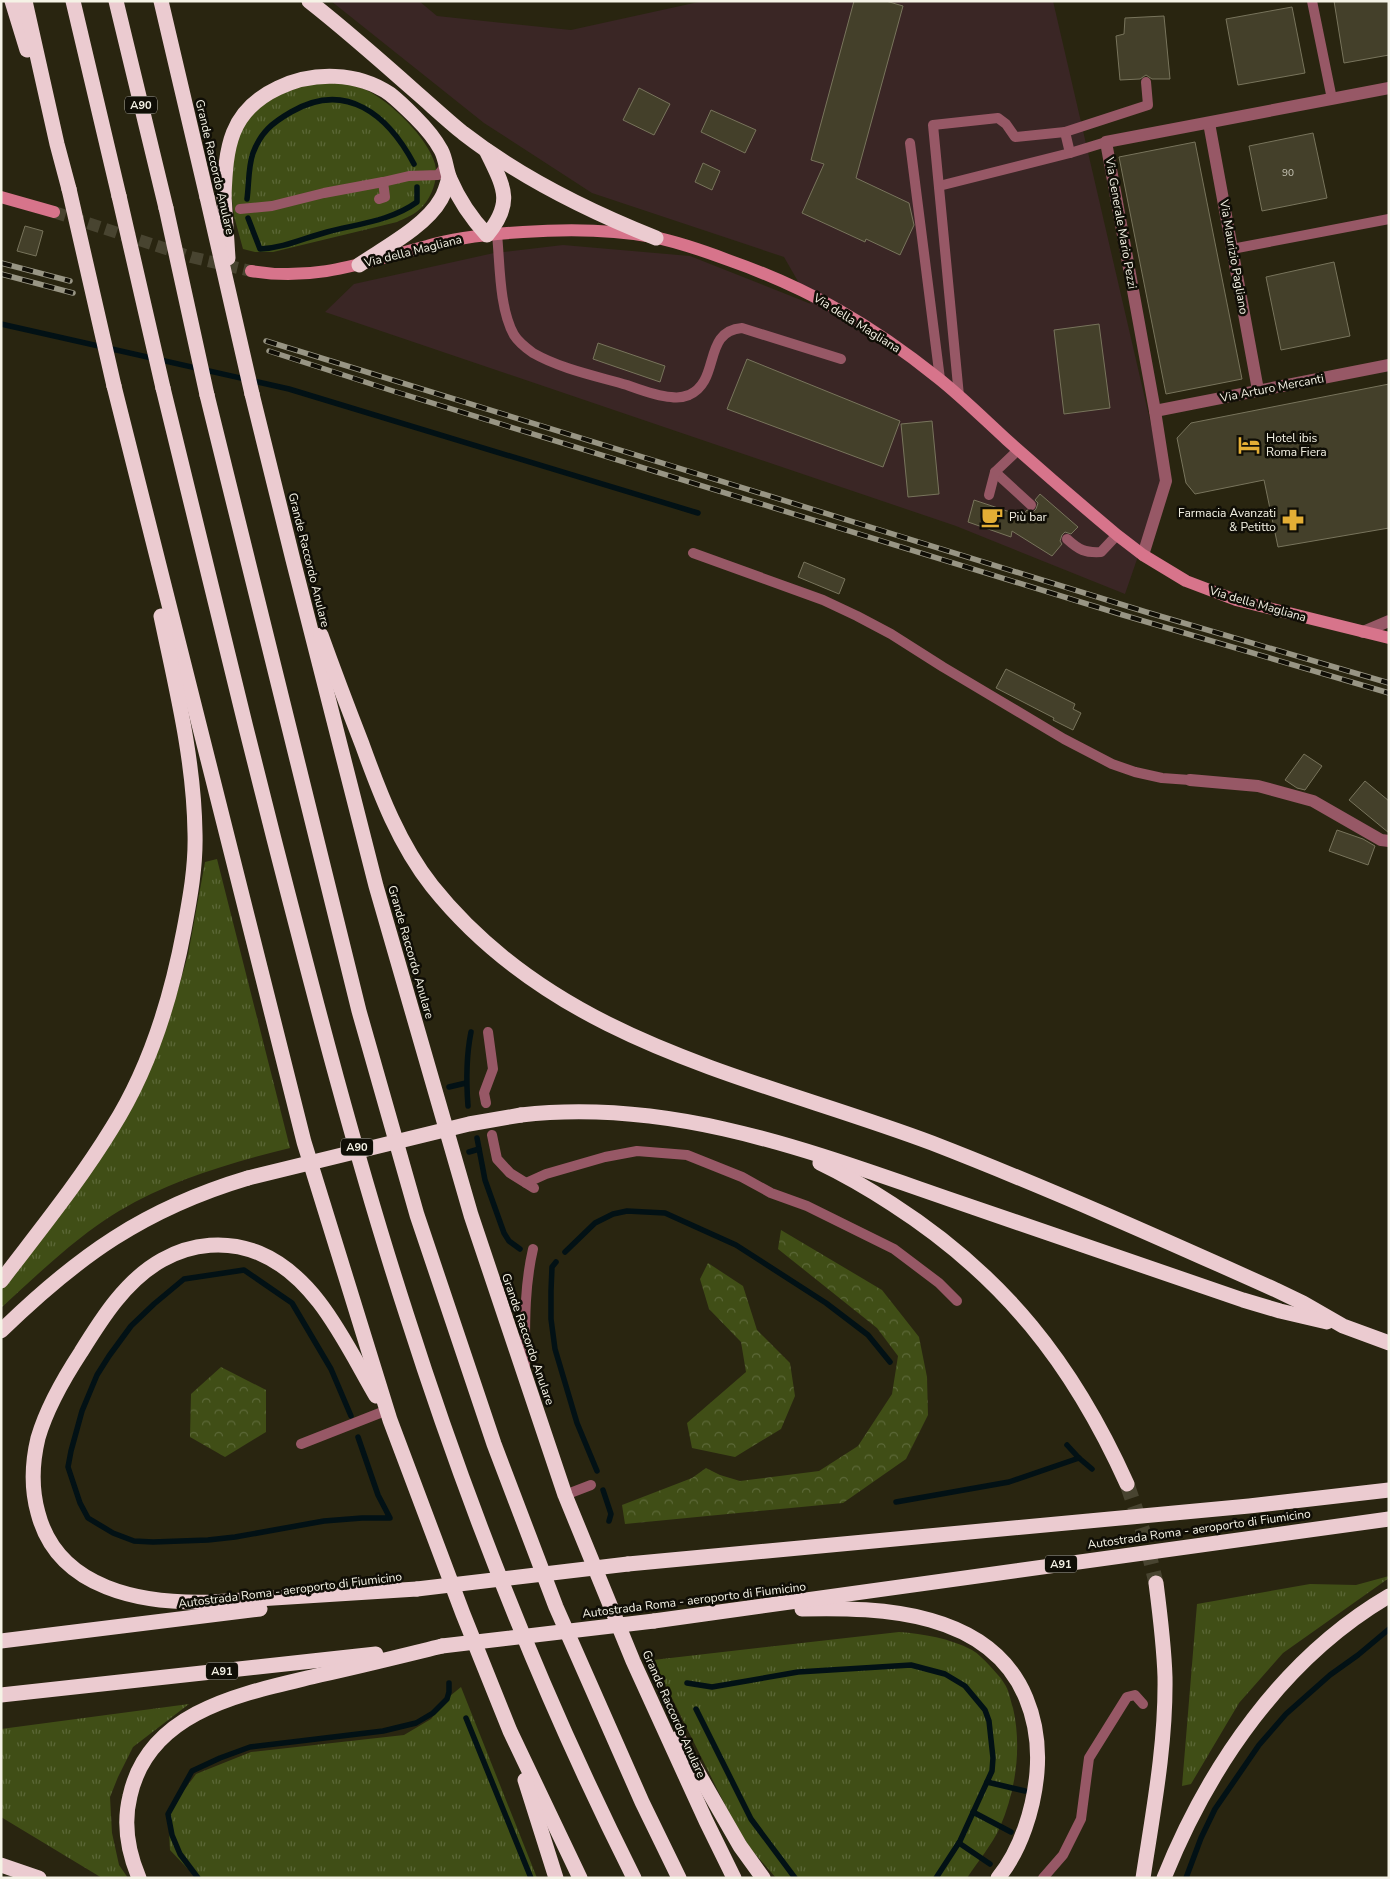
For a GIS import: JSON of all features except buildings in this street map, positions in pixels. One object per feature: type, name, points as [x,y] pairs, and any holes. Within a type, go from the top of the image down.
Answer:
[{"type":"highway","points":[[12,1],[57,144]]},
{"type":"highway","points":[[25,1],[128,448],[304,1142],[331,1236],[388,1415],[463,1614],[510,1731],[580,1878]]},
{"type":"highway","name":"A90","points":[[73,1],[222,633],[322,1025],[383,1239],[408,1319],[471,1502],[584,1773],[634,1878]]},
{"type":"highway","name":"A90","points":[[116,1],[166,208],[207,395],[359,1010],[417,1215],[485,1417],[556,1607],[642,1802],[679,1878]]},
{"type":"highway","name":"Grande Raccordo Anulare","points":[[161,1],[232,310],[293,560],[397,962],[472,1216],[566,1495],[633,1661],[734,1878]]},
{"type":"highway","points":[[309,1],[342,27],[461,131],[486,150],[558,193],[608,218],[656,238]]},
{"type":"highway","points":[[232,310],[224,196],[225,162],[228,147],[238,122],[259,100],[273,90],[290,82],[308,77],[329,76],[353,79],[377,86],[391,94],[431,134],[442,152],[448,171],[469,214],[492,235],[501,216],[505,201],[502,187],[486,150]]},
{"type":"highway","points":[[359,265],[413,228],[433,210],[441,199],[448,171]]},
{"type":"highway","points":[[1,1281],[98,1150],[131,1093],[151,1049],[168,1002],[190,899],[195,832],[188,747],[144,540],[128,448]]},
{"type":"highway","points":[[293,560],[379,789],[411,855],[432,886],[467,926],[529,978],[583,1012],[624,1033],[736,1076],[908,1134],[1025,1180],[1276,1290],[1343,1326]]},
{"type":"highway","points":[[1,1331],[45,1290],[79,1262],[134,1225],[171,1205],[202,1192],[248,1178],[461,1126],[521,1115],[566,1112],[623,1113],[682,1120],[742,1132],[840,1162],[1243,1300],[1343,1326],[1389,1343]]},
{"type":"highway","points":[[742,1132],[798,1153],[855,1181],[925,1226],[983,1273],[1028,1321],[1072,1381],[1099,1425],[1127,1484]]},
{"type":"highway","points":[[388,1415],[327,1313],[291,1273],[264,1256],[246,1248],[222,1245],[196,1247],[169,1256],[143,1273],[118,1299],[87,1342],[61,1385],[42,1425],[34,1457],[33,1484],[35,1501],[46,1536],[67,1563],[78,1573],[92,1581],[132,1595],[168,1601],[211,1602],[418,1589]]},
{"type":"highway","name":"Autostrada Roma - aeroporto di Fiumicino","points":[[1,1641],[628,1564],[1249,1506],[1389,1490]]},
{"type":"highway","name":"Autostrada Roma - aeroporto di Fiumicino","points":[[1,1695],[442,1646],[733,1611],[1389,1519]]},
{"type":"highway","points":[[1142,1878],[1158,1781],[1164,1715],[1164,1651],[1156,1582]]},
{"type":"highway","points":[[1164,1878],[1197,1805],[1227,1756],[1258,1712],[1287,1679],[1330,1639],[1356,1618],[1389,1596]]},
{"type":"highway","points":[[733,1611],[830,1608],[870,1610],[917,1617],[942,1624],[963,1633],[987,1648],[1003,1662],[1017,1679],[1029,1706],[1036,1732],[1038,1756],[1036,1784],[1028,1816],[1014,1852],[998,1878]]},
{"type":"highway","points":[[139,1878],[129,1848],[128,1803],[134,1782],[145,1756],[171,1729],[200,1712],[247,1695],[442,1646]]},
{"type":"highway","points":[[633,1661],[740,1846],[763,1878]]},
{"type":"highway","points":[[510,1731],[556,1878]]},
{"type":"highway","points":[[1,1865],[39,1878]]},
{"type":"main road","points":[[1,197],[54,212]]},
{"type":"main road","name":"Via della Magliana","points":[[251,271],[294,275],[331,272],[435,244],[492,235],[579,230],[656,238],[695,248],[802,290],[853,318],[915,360],[959,396],[1018,450],[1117,535],[1144,555],[1186,581],[1236,600],[1389,638]]},
{"type":"street","name":"Via Generale Mario Pezzi","points":[[1144,555],[1166,481],[1106,142],[1389,88]]},
{"type":"street","name":"Via Maurizio Pagliano","points":[[1209,123],[1258,390]]},
{"type":"street","name":"Via Arturo Mercanti","points":[[1155,411],[1389,365]]},
{"type":"street","points":[[1363,632],[1389,621]]},
{"type":"street","points":[[1190,780],[1258,786],[1313,801],[1380,840],[1389,841]]},
{"type":"lane","points":[[1312,1],[1332,99]]},
{"type":"lane","points":[[959,396],[933,125],[998,118],[1006,124],[1015,137],[1065,132],[1148,105],[1146,82]]},
{"type":"lane","points":[[1065,132],[1070,153]]},
{"type":"lane","points":[[939,186],[1106,142]]},
{"type":"lane","points":[[910,143],[940,380]]},
{"type":"lane","points":[[240,209],[272,206],[324,192],[409,176],[438,175],[448,171]]},
{"type":"lane","points":[[380,199],[385,197],[383,182]]},
{"type":"lane","points":[[1232,248],[1389,219]]},
{"type":"lane","points":[[492,235],[504,307],[514,334],[519,342],[534,354],[566,367],[662,396],[682,397],[691,394],[706,378],[716,346],[724,334],[742,328],[840,359]]},
{"type":"lane","points":[[989,495],[996,472],[1018,450]]},
{"type":"lane","points":[[996,472],[1031,505]]},
{"type":"lane","points":[[1067,539],[1075,547],[1088,553],[1101,552],[1117,535]]},
{"type":"lane","points":[[693,553],[823,600],[857,616],[891,634],[1064,739],[1112,764],[1162,778],[1190,780]]},
{"type":"lane","points":[[486,1103],[484,1093],[493,1069],[488,1032]]},
{"type":"lane","points":[[492,1135],[497,1159],[510,1173],[530,1186],[546,1174],[605,1157],[637,1151],[687,1155],[742,1177],[770,1194],[807,1206],[894,1249],[939,1283],[956,1301]]},
{"type":"lane","points":[[525,1377],[525,1293],[533,1249]]},
{"type":"lane","points":[[301,1444],[353,1423],[388,1415]]},
{"type":"lane","points":[[566,1495],[591,1485]]},
{"type":"lane","points":[[1043,1878],[1063,1855],[1081,1819],[1089,1758],[1127,1697],[1135,1695],[1143,1704]]},
{"type":"shaded area","points":[[331,1],[419,1],[437,16],[571,30],[703,1],[1053,1],[1164,481],[1125,594],[956,526],[325,312],[354,284],[494,253],[563,245],[690,256],[811,304],[784,257],[592,193],[484,123]]},
{"type":"green space","points":[[314,81],[334,82],[360,87],[376,95],[397,111],[425,143],[431,154],[435,164],[436,176],[431,194],[418,211],[397,222],[273,252],[255,252],[243,249],[234,216],[229,176],[241,127],[264,101]]},
{"type":"green space","points":[[217,859],[290,1148],[202,1173],[160,1190],[119,1211],[73,1244],[1,1308],[1,1286],[83,1178],[176,996],[188,955],[205,862]]},
{"type":"green space","points":[[781,1230],[882,1290],[919,1337],[927,1377],[928,1415],[906,1459],[843,1503],[625,1524],[622,1505],[692,1478],[706,1468],[720,1475],[740,1481],[819,1471],[858,1446],[892,1394],[898,1356],[877,1328],[778,1249]]},
{"type":"green space","points":[[708,1263],[743,1286],[757,1330],[790,1363],[795,1396],[781,1429],[735,1457],[692,1448],[687,1423],[746,1372],[741,1342],[709,1309],[700,1279]]},
{"type":"green space","points":[[221,1367],[266,1390],[266,1432],[225,1457],[190,1437],[191,1394]]},
{"type":"green space","points":[[1389,1576],[1389,1578],[1283,1653],[1239,1703],[1191,1784],[1182,1786],[1197,1604],[1310,1584],[1356,1585]]},
{"type":"green space","points":[[899,1632],[936,1637],[972,1650],[989,1665],[1006,1686],[1016,1723],[1017,1753],[1014,1783],[1006,1813],[997,1834],[967,1878],[776,1878],[750,1848],[733,1821],[653,1660]]},
{"type":"green space","points":[[461,1687],[537,1878],[200,1878],[187,1868],[170,1850],[171,1808],[196,1774],[251,1752],[404,1735],[431,1719],[450,1696]]},
{"type":"green space","points":[[189,1704],[133,1747],[110,1797],[112,1833],[119,1865],[128,1878],[102,1878],[1,1817],[1,1729]]},
{"type":"waterway","points":[[247,199],[251,158],[260,139],[278,120],[311,103],[330,100],[347,101],[363,108],[392,131],[404,146],[414,164]]},
{"type":"waterway","points":[[248,218],[260,249],[277,247],[396,214],[417,202],[417,187]]},
{"type":"waterway","points":[[1,324],[289,389],[698,513]]},
{"type":"waterway","points":[[468,1106],[467,1069],[471,1032]]},
{"type":"waterway","points":[[449,1087],[466,1083]]},
{"type":"waterway","points":[[477,1138],[485,1180],[504,1233],[509,1241],[520,1249]]},
{"type":"waterway","points":[[469,1152],[479,1149]]},
{"type":"waterway","points":[[565,1252],[595,1223],[613,1214],[627,1211],[665,1213],[736,1245],[826,1303],[868,1335],[890,1362]]},
{"type":"waterway","points":[[556,1262],[552,1267],[551,1291],[551,1319],[555,1349],[577,1423],[597,1471]]},
{"type":"waterway","points":[[351,1416],[331,1369],[292,1303],[244,1270],[184,1279],[131,1326],[97,1375],[82,1411],[68,1467],[80,1503],[88,1518],[113,1533],[134,1541],[208,1540],[324,1521],[390,1518],[378,1495],[358,1437]]},
{"type":"waterway","points":[[1067,1445],[1092,1469]]},
{"type":"waterway","points":[[896,1502],[1009,1482],[1079,1458]]},
{"type":"waterway","points":[[603,1490],[611,1514],[609,1521]]},
{"type":"waterway","points":[[1186,1878],[1201,1838],[1215,1809],[1259,1745],[1286,1714],[1330,1675],[1389,1629]]},
{"type":"waterway","points":[[687,1683],[712,1687],[798,1672],[911,1665],[945,1674],[965,1686],[985,1710],[989,1721],[993,1758],[992,1771],[960,1841],[936,1878]]},
{"type":"waterway","points":[[198,1878],[180,1854],[172,1835],[168,1814],[192,1771],[250,1747],[383,1731],[416,1723],[433,1713],[447,1699],[449,1683]]},
{"type":"waterway","points":[[696,1709],[751,1819],[795,1878]]},
{"type":"waterway","points":[[466,1718],[531,1878]]},
{"type":"waterway","points":[[987,1782],[1025,1791]]},
{"type":"waterway","points":[[973,1812],[1011,1832]]},
{"type":"waterway","points":[[959,1843],[990,1864]]},
{"type":"tunnel","points":[[54,212],[191,257],[251,271]]},
{"type":"tunnel","points":[[1127,1484],[1145,1537],[1156,1583]]},
{"type":"railway","points":[[1,263],[70,281]]},
{"type":"railway","points":[[1,274],[73,293]]},
{"type":"railway","points":[[266,341],[1146,612],[1389,683]]},
{"type":"railway","points":[[269,351],[393,391],[1123,615],[1389,693]]},
{"type":"place","name":"Hotel ibis Roma Fiera","points":[[1249,445]]},
{"type":"place","name":"Più bar","points":[[992,517]]},
{"type":"place","name":"Farmacia Avanzati & Petitto","points":[[1293,520]]}]
